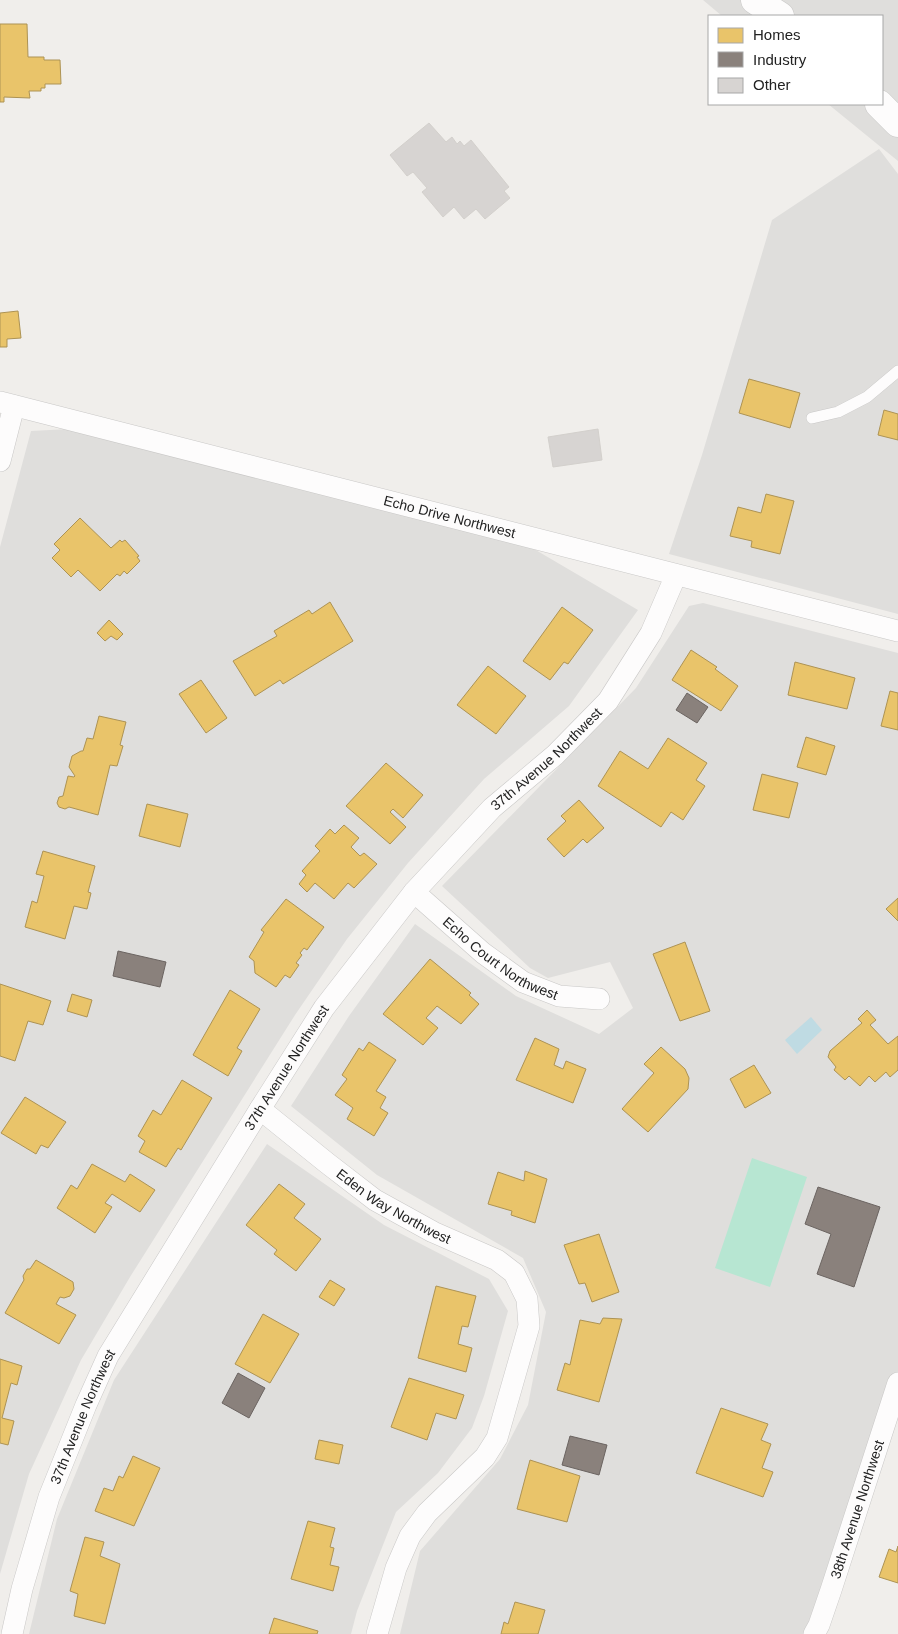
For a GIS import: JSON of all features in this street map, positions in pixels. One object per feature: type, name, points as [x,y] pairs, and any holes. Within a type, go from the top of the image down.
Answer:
[{"type":"street","points":[[755,0],[778,15]]},
{"type":"street","points":[[880,105],[898,122]]},
{"type":"street","points":[[0,461],[7,404]]},
{"type":"street","name":"Echo Drive Northwest","points":[[7,404],[898,631]]},
{"type":"street","name":"37th Avenue Northwest","points":[[12,1634],[22,1590],[49,1497],[108,1356],[260,1109],[324,1008],[414,892],[492,808],[555,755],[608,701],[651,633],[676,575]]},
{"type":"street","name":"Echo Court Northwest","points":[[414,892],[483,953],[523,982],[559,996],[599,999]]},
{"type":"street","name":"Eden Way Northwest","points":[[260,1109],[327,1164],[375,1200],[434,1232],[497,1260],[514,1273],[527,1299],[529,1326],[497,1438],[485,1457],[427,1514],[410,1536],[396,1568],[377,1634]]},
{"type":"street","name":"38th Avenue Northwest","points":[[814,1634],[831,1590],[898,1383]]},
{"type":"lane","points":[[812,418],[838,412],[868,397],[898,371]]},
{"type":"shaded area","points":[[703,0],[898,0],[898,161],[829,105],[883,105],[883,15],[721,15]]},
{"type":"shaded area","points":[[879,149],[898,174],[898,614],[669,554],[702,455],[772,220]]},
{"type":"shaded area","points":[[69,429],[534,549],[638,610],[569,706],[484,779],[408,863],[347,939],[295,1015],[130,1277],[81,1360],[29,1474],[0,1574],[0,547],[31,431]]},
{"type":"shaded area","points":[[703,603],[898,653],[898,1386],[813,1634],[400,1634],[420,1551],[500,1459],[528,1405],[546,1312],[523,1258],[377,1175],[291,1106],[349,1016],[415,924],[516,996],[599,1034],[633,1008],[610,962],[548,978],[530,968],[442,886],[636,688],[689,606]]},
{"type":"shaded area","points":[[267,1144],[384,1225],[489,1279],[508,1311],[484,1396],[472,1428],[438,1473],[396,1512],[357,1611],[351,1634],[29,1634],[57,1519],[114,1380]]},
{"type":"green space","points":[[752,1158],[807,1177],[770,1287],[715,1268]]},
{"type":"water","points":[[811,1017],[822,1030],[797,1054],[785,1040]]},
{"type":"building: Homes","points":[[0,24],[27,24],[28,57],[60,60],[61,84],[45,84],[45,88],[41,88],[41,91],[29,91],[30,98],[4,97],[4,102],[0,102]]},
{"type":"building: Homes","points":[[18,311],[21,338],[7,339],[7,347],[0,347],[0,313]]},
{"type":"building: Homes","points":[[749,379],[800,393],[790,428],[739,413]]},
{"type":"building: Homes","points":[[884,410],[898,414],[898,440],[878,435]]},
{"type":"building: Homes","points":[[766,494],[794,501],[780,554],[751,547],[752,541],[730,536],[738,507],[761,513]]},
{"type":"building: Homes","points":[[80,518],[111,548],[120,540],[122,542],[125,540],[139,556],[137,557],[140,561],[127,574],[124,571],[120,576],[117,574],[100,591],[78,570],[71,577],[52,558],[60,550],[54,544]]},
{"type":"building: Homes","points":[[330,602],[353,641],[283,684],[280,680],[255,696],[233,661],[277,636],[274,631],[309,610],[312,614]]},
{"type":"building: Homes","points":[[562,607],[593,630],[568,664],[564,662],[550,680],[523,661]]},
{"type":"building: Homes","points":[[109,620],[123,634],[117,640],[111,636],[105,641],[97,633]]},
{"type":"building: Homes","points":[[691,650],[717,667],[715,669],[738,686],[721,711],[672,680]]},
{"type":"building: Homes","points":[[795,662],[855,678],[847,709],[788,695]]},
{"type":"building: Homes","points":[[488,666],[526,696],[496,734],[457,705]]},
{"type":"building: Homes","points":[[201,680],[227,718],[206,733],[179,694]]},
{"type":"building: Homes","points":[[890,691],[898,693],[898,730],[881,726]]},
{"type":"building: Homes","points":[[99,716],[126,722],[120,745],[123,746],[117,766],[110,765],[98,815],[69,807],[65,809],[59,807],[57,803],[59,797],[63,796],[68,776],[75,776],[69,767],[72,756],[83,751],[87,738],[93,739]]},
{"type":"building: Homes","points":[[806,737],[835,746],[826,775],[797,767]]},
{"type":"building: Homes","points":[[668,738],[707,763],[696,780],[705,786],[683,820],[671,812],[661,827],[598,786],[620,751],[648,769]]},
{"type":"building: Homes","points":[[386,763],[423,795],[403,818],[393,809],[390,812],[406,827],[390,844],[346,806]]},
{"type":"building: Homes","points":[[762,774],[798,783],[789,818],[753,810]]},
{"type":"building: Homes","points":[[579,800],[604,828],[587,843],[583,839],[564,857],[547,839],[566,821],[561,816]]},
{"type":"building: Homes","points":[[147,804],[188,814],[180,847],[139,836]]},
{"type":"building: Homes","points":[[344,825],[359,838],[351,847],[360,856],[364,853],[377,864],[354,888],[348,883],[334,899],[315,883],[307,892],[299,884],[306,875],[302,871],[320,851],[315,846],[330,829],[335,834]]},
{"type":"building: Homes","points":[[43,851],[95,866],[88,892],[91,893],[87,909],[74,906],[65,939],[25,927],[32,901],[37,903],[44,876],[36,874]]},
{"type":"building: Homes","points":[[898,898],[898,921],[886,909]]},
{"type":"building: Homes","points":[[286,899],[324,927],[307,950],[304,948],[300,953],[302,955],[296,963],[299,965],[290,978],[285,975],[276,987],[255,973],[254,961],[249,957],[264,932],[261,930]]},
{"type":"building: Homes","points":[[685,942],[710,1011],[680,1021],[653,954]]},
{"type":"building: Homes","points":[[430,959],[471,993],[469,995],[479,1004],[461,1024],[437,1006],[426,1018],[438,1028],[423,1045],[383,1014]]},
{"type":"building: Homes","points":[[0,984],[51,1001],[43,1025],[28,1021],[15,1061],[0,1056]]},
{"type":"building: Homes","points":[[230,990],[260,1009],[237,1048],[242,1051],[228,1076],[193,1055]]},
{"type":"building: Homes","points":[[72,994],[92,1000],[87,1017],[67,1011]]},
{"type":"building: Homes","points":[[867,1010],[876,1020],[870,1025],[888,1044],[898,1036],[898,1070],[890,1077],[886,1072],[875,1082],[869,1076],[860,1086],[849,1076],[845,1080],[834,1070],[836,1067],[828,1057],[830,1051],[862,1023],[858,1019]]},
{"type":"building: Homes","points":[[535,1038],[559,1049],[554,1065],[563,1069],[566,1061],[586,1069],[573,1103],[516,1080]]},
{"type":"building: Homes","points":[[369,1042],[396,1060],[376,1091],[386,1097],[380,1108],[388,1113],[374,1136],[347,1119],[353,1108],[335,1095],[347,1079],[342,1075],[359,1048],[363,1051]]},
{"type":"building: Homes","points":[[661,1047],[685,1069],[689,1078],[688,1089],[648,1132],[622,1109],[654,1073],[644,1064]]},
{"type":"building: Homes","points":[[754,1065],[771,1093],[745,1108],[730,1079]]},
{"type":"building: Homes","points":[[182,1080],[212,1098],[181,1150],[178,1148],[166,1167],[139,1152],[145,1141],[138,1136],[153,1110],[161,1115]]},
{"type":"building: Homes","points":[[25,1097],[66,1122],[48,1148],[41,1145],[36,1154],[1,1133]]},
{"type":"building: Homes","points":[[92,1164],[125,1182],[130,1174],[155,1190],[140,1212],[112,1194],[105,1203],[112,1207],[95,1233],[57,1208],[71,1185],[77,1189]]},
{"type":"building: Homes","points":[[525,1171],[547,1179],[535,1223],[511,1215],[512,1211],[488,1204],[498,1172],[524,1181]]},
{"type":"building: Homes","points":[[279,1184],[305,1204],[294,1218],[321,1239],[296,1271],[274,1254],[277,1250],[246,1225]]},
{"type":"building: Homes","points":[[599,1234],[619,1292],[592,1302],[585,1283],[579,1284],[564,1245]]},
{"type":"building: Homes","points":[[36,1260],[73,1282],[74,1289],[70,1296],[60,1297],[56,1304],[76,1315],[59,1344],[5,1313],[24,1280],[23,1276],[27,1269],[30,1269]]},
{"type":"building: Homes","points":[[330,1280],[345,1289],[334,1306],[319,1297]]},
{"type":"building: Homes","points":[[436,1286],[476,1296],[468,1327],[462,1326],[458,1344],[472,1348],[466,1372],[418,1358]]},
{"type":"building: Homes","points":[[263,1314],[299,1334],[270,1383],[235,1364]]},
{"type":"building: Homes","points":[[603,1318],[622,1319],[599,1402],[557,1390],[565,1363],[570,1365],[580,1320],[600,1324]]},
{"type":"building: Homes","points":[[0,1359],[22,1366],[17,1385],[11,1383],[2,1418],[14,1421],[8,1445],[0,1443]]},
{"type":"building: Homes","points":[[409,1378],[464,1395],[456,1419],[436,1413],[427,1440],[391,1427]]},
{"type":"building: Homes","points":[[721,1408],[768,1424],[761,1440],[771,1444],[762,1468],[773,1472],[763,1497],[696,1473]]},
{"type":"building: Homes","points":[[319,1440],[343,1445],[339,1464],[315,1459]]},
{"type":"building: Homes","points":[[133,1456],[160,1468],[134,1526],[95,1511],[104,1488],[113,1491],[119,1476],[123,1478]]},
{"type":"building: Homes","points":[[530,1460],[580,1476],[567,1522],[517,1509]]},
{"type":"building: Homes","points":[[308,1521],[335,1528],[330,1547],[334,1548],[330,1565],[339,1567],[333,1591],[291,1579]]},
{"type":"building: Homes","points":[[85,1537],[104,1542],[100,1556],[120,1564],[105,1624],[74,1616],[78,1594],[70,1591]]},
{"type":"building: Homes","points":[[898,1546],[898,1583],[879,1577],[889,1549],[896,1552]]},
{"type":"building: Homes","points":[[515,1602],[545,1610],[538,1634],[501,1634],[504,1622],[508,1624]]},
{"type":"building: Homes","points":[[274,1618],[318,1631],[317,1634],[269,1634]]},
{"type":"building: Industry","points":[[687,693],[708,707],[697,723],[676,710]]},
{"type":"building: Industry","points":[[118,951],[166,962],[160,987],[113,976]]},
{"type":"building: Industry","points":[[818,1187],[880,1207],[854,1287],[817,1274],[831,1234],[805,1224]]},
{"type":"building: Industry","points":[[238,1373],[265,1388],[249,1418],[222,1403]]},
{"type":"building: Industry","points":[[570,1436],[607,1445],[599,1475],[562,1465]]},
{"type":"building: Other","points":[[429,123],[446,142],[452,137],[457,144],[460,141],[464,146],[471,140],[509,187],[504,191],[510,198],[485,219],[476,209],[464,219],[454,207],[443,217],[422,192],[427,188],[413,172],[407,176],[390,155]]},
{"type":"building: Other","points":[[598,429],[602,460],[553,467],[548,437]]}]
